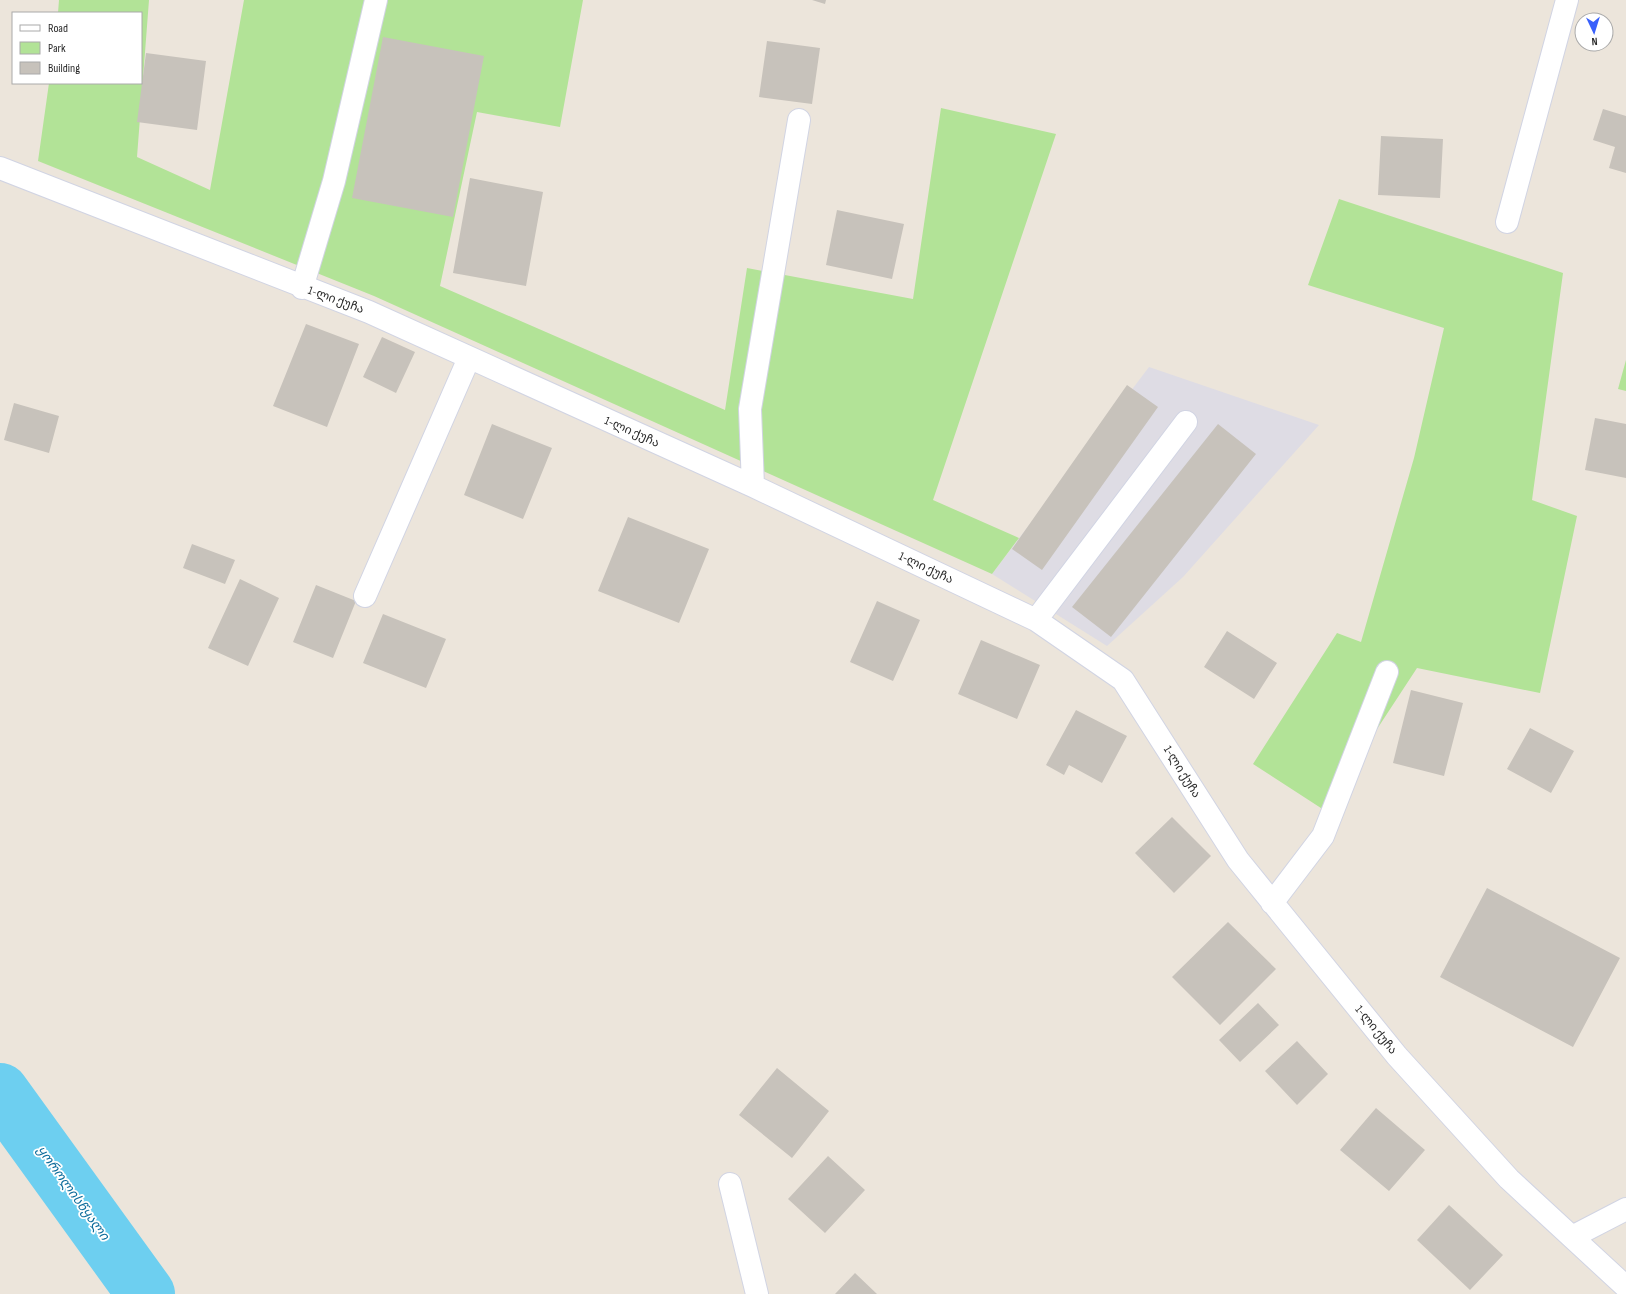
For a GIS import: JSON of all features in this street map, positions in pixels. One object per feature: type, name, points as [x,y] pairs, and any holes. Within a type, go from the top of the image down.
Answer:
[{"type":"street","points":[[302,288],[334,181],[376,0]]},
{"type":"street","points":[[1507,222],[1567,0]]},
{"type":"street","points":[[753,486],[750,409],[799,120]]},
{"type":"street","name":"1-ლი ქუჩა","points":[[0,168],[302,288],[369,312],[753,486],[1036,620],[1123,680],[1238,860],[1396,1056],[1509,1179],[1572,1237],[1617,1288]]},
{"type":"street","points":[[365,596],[469,358]]},
{"type":"street","points":[[1036,620],[1186,422]]},
{"type":"street","points":[[1272,903],[1323,836],[1387,672]]},
{"type":"street","points":[[730,1184],[757,1294]]},
{"type":"street","points":[[1572,1237],[1626,1208]]},
{"type":"shaded area","points":[[1149,367],[1319,425],[1183,577],[1107,646],[992,574]]},
{"type":"green space","points":[[59,0],[149,0],[137,157],[210,190],[244,0],[583,0],[560,127],[477,112],[440,286],[725,410],[747,268],[913,299],[941,108],[1056,134],[933,500],[1019,538],[992,574],[374,296],[38,161],[49,84],[142,84],[142,12],[58,12]]},
{"type":"green space","points":[[1339,199],[1563,273],[1532,500],[1577,516],[1540,693],[1417,668],[1324,810],[1253,764],[1337,633],[1361,642],[1414,458],[1444,328],[1308,285]]},
{"type":"green space","points":[[1626,360],[1626,391],[1618,389]]},
{"type":"building","points":[[812,0],[826,0],[825,4]]},
{"type":"building","points":[[383,37],[484,56],[453,217],[352,198]]},
{"type":"building","points":[[767,41],[820,48],[812,104],[759,97]]},
{"type":"building","points":[[146,53],[206,61],[197,130],[137,122]]},
{"type":"building","points":[[1603,109],[1626,116],[1626,173],[1609,168],[1615,147],[1593,140]]},
{"type":"building","points":[[1381,136],[1443,139],[1440,198],[1378,195]]},
{"type":"building","points":[[470,178],[543,192],[526,286],[453,273]]},
{"type":"building","points":[[837,210],[904,224],[892,279],[826,265]]},
{"type":"building","points":[[306,324],[359,344],[327,427],[273,406]]},
{"type":"building","points":[[382,337],[415,352],[396,393],[363,377]]},
{"type":"building","points":[[1127,385],[1158,407],[1042,570],[1012,549]]},
{"type":"building","points":[[14,403],[59,416],[49,453],[4,440]]},
{"type":"building","points":[[1595,418],[1626,424],[1626,478],[1585,470]]},
{"type":"building","points":[[492,424],[552,448],[523,519],[464,495]]},
{"type":"building","points":[[1218,424],[1256,454],[1111,637],[1072,607]]},
{"type":"building","points":[[628,517],[709,549],[679,623],[598,591]]},
{"type":"building","points":[[192,544],[235,560],[225,584],[183,568]]},
{"type":"building","points":[[240,579],[279,598],[248,666],[208,648]]},
{"type":"building","points":[[316,585],[356,601],[333,658],[293,642]]},
{"type":"building","points":[[877,601],[920,620],[893,681],[850,662]]},
{"type":"building","points":[[383,614],[446,639],[426,688],[363,663]]},
{"type":"building","points":[[1227,631],[1277,663],[1254,699],[1204,667]]},
{"type":"building","points":[[981,640],[1040,665],[1017,719],[958,694]]},
{"type":"building","points":[[1411,690],[1463,703],[1444,776],[1393,763]]},
{"type":"building","points":[[1076,710],[1127,736],[1102,783],[1069,765],[1064,775],[1046,765]]},
{"type":"building","points":[[1530,728],[1574,751],[1551,793],[1507,769]]},
{"type":"building","points":[[1172,817],[1211,856],[1174,893],[1135,853]]},
{"type":"building","points":[[1487,888],[1620,958],[1573,1047],[1440,977]]},
{"type":"building","points":[[1228,922],[1276,969],[1220,1025],[1172,977]]},
{"type":"building","points":[[1258,1003],[1279,1025],[1240,1062],[1219,1040]]},
{"type":"building","points":[[1297,1041],[1328,1074],[1297,1105],[1265,1071]]},
{"type":"building","points":[[777,1068],[829,1111],[792,1158],[739,1115]]},
{"type":"building","points":[[1376,1108],[1425,1150],[1389,1191],[1340,1150]]},
{"type":"building","points":[[828,1156],[865,1190],[825,1233],[788,1199]]},
{"type":"building","points":[[1449,1205],[1503,1255],[1470,1290],[1417,1240]]},
{"type":"building","points":[[855,1273],[877,1294],[835,1294]]},
{"type":"waterway","name":"ყოროლისწყალი","points":[[0,1092],[146,1294]]}]
